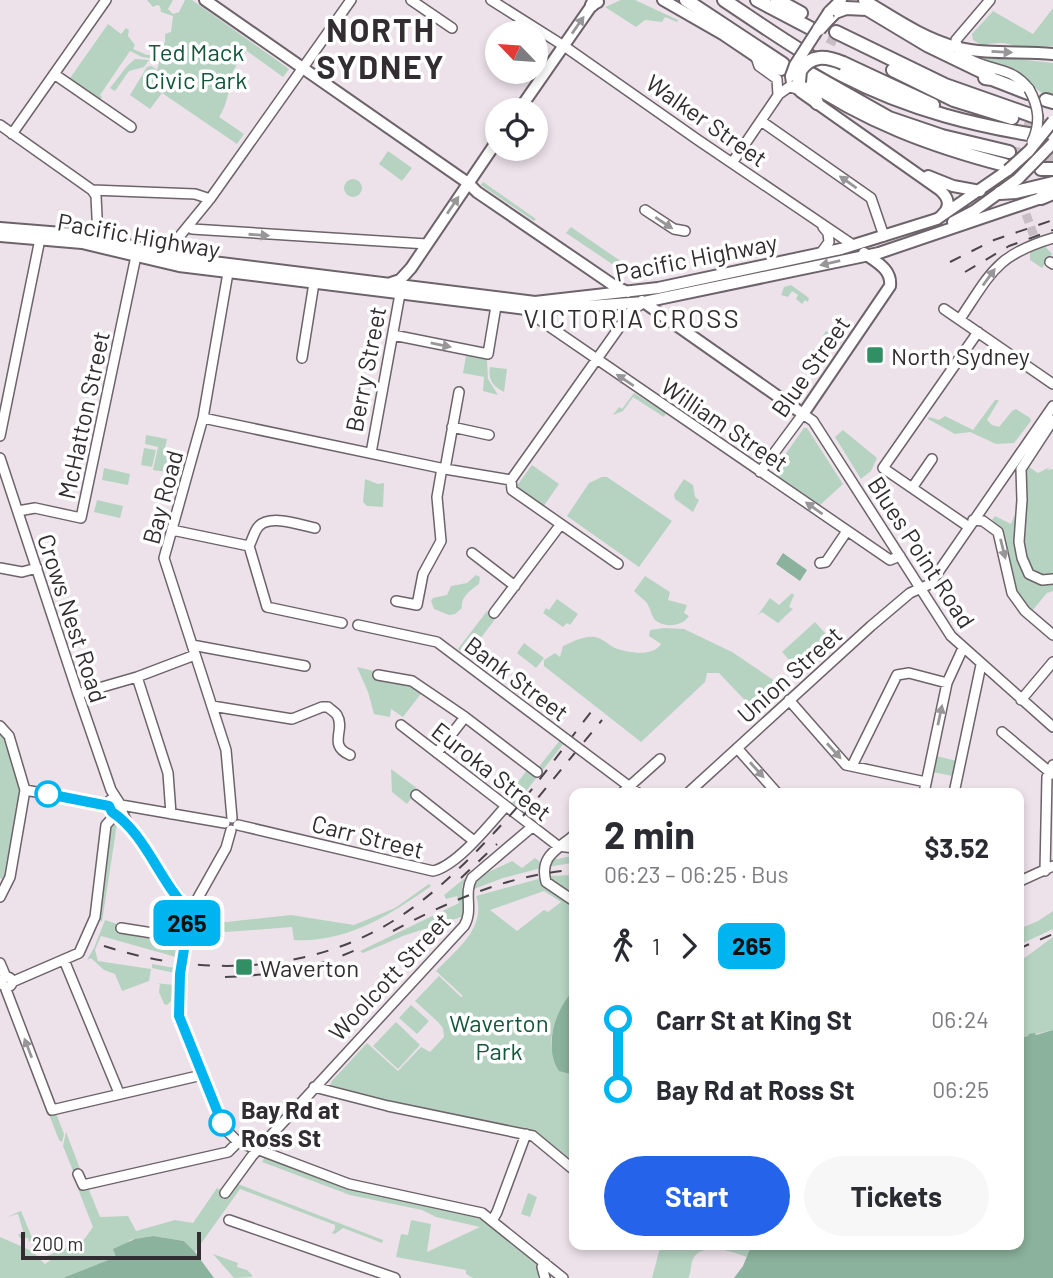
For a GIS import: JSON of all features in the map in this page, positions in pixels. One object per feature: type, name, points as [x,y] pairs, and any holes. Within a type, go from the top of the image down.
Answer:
[{"type":"highway","points":[[686,0],[796,69],[889,118],[942,136],[1008,164]]},
{"type":"highway","points":[[699,0],[796,69],[867,92],[911,110],[970,127],[1032,126]]},
{"type":"highway","points":[[714,0],[796,69],[817,103]]},
{"type":"highway","points":[[724,0],[825,65],[885,95],[971,124],[1053,140]]},
{"type":"highway","points":[[757,0],[816,27]]},
{"type":"highway","points":[[777,0],[816,27]]},
{"type":"highway","points":[[816,27],[832,14],[834,6],[859,7],[871,11],[916,39],[992,79]]},
{"type":"highway","points":[[864,14],[932,55],[984,78],[1028,91]]},
{"type":"highway","points":[[836,36],[1032,126]]},
{"type":"highway","points":[[796,69],[818,50],[828,51],[844,61]]},
{"type":"highway","points":[[796,69],[800,71],[813,58],[827,57],[844,61],[862,68],[864,73],[940,107],[979,118],[1032,126]]},
{"type":"highway","points":[[1000,193],[1053,183]]},
{"type":"main road","points":[[205,0],[468,183],[478,186],[611,275],[621,282],[629,293],[803,414]]},
{"type":"main road","points":[[663,0],[724,35],[773,68],[796,69],[816,27]]},
{"type":"main road","points":[[864,0],[924,35],[956,47],[1048,54]]},
{"type":"main road","points":[[527,98],[596,2]]},
{"type":"main road","points":[[817,103],[946,196],[948,208],[937,219]]},
{"type":"main road","name":"Pacific Highway","points":[[229,269],[385,284],[405,290],[413,285],[534,302],[629,293],[820,254],[937,219],[1029,151],[1053,121]]},
{"type":"main road","name":"Pacific Highway","points":[[866,254],[954,222],[974,211],[1018,179],[1053,140]]},
{"type":"main road","name":"Berry Street","points":[[385,284],[400,280],[411,268],[485,158]]},
{"type":"main road","points":[[901,162],[946,183],[1000,193]]},
{"type":"main road","name":"Pacific Highway","points":[[0,228],[98,237],[168,258],[314,283],[412,290],[428,292],[437,299],[534,310],[644,302],[879,253],[1025,209],[1049,195]]},
{"type":"main road","name":"Pacific Highway","points":[[0,236],[82,243],[136,256],[168,258]]},
{"type":"main road","name":"Blue Street","points":[[803,414],[887,293],[892,255],[908,244]]},
{"type":"main road","name":"Walker Street","points":[[853,245],[883,266],[890,278]]},
{"type":"main road","name":"Berry Street","points":[[405,290],[411,268]]},
{"type":"main road","points":[[669,320],[666,305],[676,294]]},
{"type":"street","points":[[12,134],[106,0]]},
{"type":"street","points":[[168,258],[351,0]]},
{"type":"street","points":[[411,0],[452,28]]},
{"type":"street","name":"Walker Street","points":[[491,0],[564,46],[853,245]]},
{"type":"street","points":[[501,0],[513,9],[515,15]]},
{"type":"street","points":[[990,0],[956,40],[956,47],[970,59],[1013,75],[1028,91],[1037,108],[1037,131],[1031,144],[1008,164]]},
{"type":"street","points":[[966,27],[966,41],[974,50]]},
{"type":"street","points":[[756,57],[760,66],[777,79],[778,96]]},
{"type":"street","points":[[732,163],[778,96],[790,86],[796,69]]},
{"type":"street","points":[[54,74],[131,127]]},
{"type":"street","points":[[761,121],[871,198],[884,236]]},
{"type":"street","points":[[0,125],[92,190],[96,196],[98,237]]},
{"type":"street","points":[[92,190],[195,194],[210,199]]},
{"type":"street","points":[[168,258],[206,210],[210,199]]},
{"type":"street","points":[[645,210],[674,229],[685,231]]},
{"type":"street","points":[[820,254],[828,247],[829,242],[828,233],[822,225]]},
{"type":"street","points":[[192,229],[427,244]]},
{"type":"street","points":[[960,319],[998,265],[1009,255],[1035,241],[1053,238]]},
{"type":"street","points":[[0,436],[40,239]]},
{"type":"street","name":"McHatton Street","points":[[18,511],[35,508],[81,518],[136,256]]},
{"type":"street","name":"Bay Road","points":[[229,269],[203,418],[164,558],[226,750],[231,824],[226,848],[190,912],[182,955],[179,1016],[225,1129],[238,1142]]},
{"type":"street","points":[[302,358],[314,283]]},
{"type":"street","name":"Berry Street","points":[[371,453],[393,335],[405,290]]},
{"type":"street","points":[[618,564],[512,489],[511,480],[595,359],[634,307],[644,302]]},
{"type":"street","points":[[393,335],[488,354],[496,306]]},
{"type":"street","points":[[944,309],[1053,384]]},
{"type":"street","name":"William Street","points":[[534,310],[540,320],[595,359],[890,560],[900,556]]},
{"type":"street","points":[[978,332],[883,468],[971,524],[983,521],[999,532],[1012,593],[1026,611],[1053,635]]},
{"type":"street","points":[[396,601],[417,605],[423,574],[441,541],[437,497],[459,393]]},
{"type":"street","name":"Union Street","points":[[695,788],[871,626],[910,593],[930,584],[1053,406]]},
{"type":"street","name":"Blue Street","points":[[760,472],[803,414]]},
{"type":"street","name":"Blues Point Road","points":[[803,414],[813,421],[825,438],[951,636],[1053,727]]},
{"type":"street","points":[[203,418],[511,480]]},
{"type":"street","points":[[1053,420],[1021,467],[1019,542],[1024,567],[1029,574],[1042,580],[1053,579]]},
{"type":"street","points":[[453,427],[489,435]]},
{"type":"street","name":"Crows Nest Road","points":[[0,458],[115,806],[190,912]]},
{"type":"street","points":[[912,488],[933,459]]},
{"type":"street","points":[[315,528],[266,521],[260,526],[249,546],[267,607],[342,623]]},
{"type":"street","points":[[494,613],[561,524]]},
{"type":"street","points":[[172,530],[249,546]]},
{"type":"street","points":[[820,563],[826,562],[847,531]]},
{"type":"street","points":[[472,553],[515,586]]},
{"type":"street","points":[[0,568],[22,572],[37,568]]},
{"type":"street","name":"Bank Street","points":[[358,625],[437,642],[582,751],[624,788]]},
{"type":"street","points":[[925,788],[947,682],[962,648]]},
{"type":"street","points":[[78,694],[137,677],[193,650],[305,666]]},
{"type":"street","points":[[1021,700],[1053,662]]},
{"type":"street","points":[[955,788],[981,665]]},
{"type":"street","points":[[852,766],[895,677],[902,673],[947,682]]},
{"type":"street","points":[[377,675],[412,681],[537,772]]},
{"type":"street","points":[[137,677],[168,773],[171,814]]},
{"type":"street","points":[[789,701],[846,765],[926,782]]},
{"type":"street","points":[[212,706],[292,719],[328,707],[337,715],[338,743],[342,752],[350,755]]},
{"type":"street","points":[[437,753],[465,717]]},
{"type":"street","points":[[0,726],[9,736],[25,790],[10,877],[0,897]]},
{"type":"street","name":"Euroka Street","points":[[401,726],[560,847]]},
{"type":"street","points":[[1002,732],[1051,770],[1049,868],[1024,879]]},
{"type":"street","points":[[737,748],[773,788]]},
{"type":"street","points":[[626,788],[660,758]]},
{"type":"street","name":"Carr Street","points":[[25,790],[231,824],[433,871],[443,868],[474,841],[506,806]]},
{"type":"street","points":[[416,795],[474,841]]},
{"type":"street","points":[[5,983],[79,953],[95,917],[107,823],[115,806]]},
{"type":"street","name":"Woolcott Street","points":[[225,1193],[257,1150],[464,926],[470,913],[468,885],[472,878],[532,827]]},
{"type":"street","points":[[569,839],[545,862],[545,880],[569,897]]},
{"type":"street","points":[[560,847],[569,848]]},
{"type":"street","points":[[121,928],[184,938]]},
{"type":"street","points":[[64,960],[119,1093]]},
{"type":"street","points":[[0,963],[52,1110],[202,1075]]},
{"type":"street","points":[[314,1087],[388,1106],[526,1134],[538,1139],[569,1166]]},
{"type":"street","points":[[492,1221],[526,1134]]},
{"type":"street","points":[[78,1174],[83,1185],[89,1184],[228,1152],[238,1142],[349,1184],[473,1210],[492,1221],[563,1278]]},
{"type":"street","points":[[229,1220],[395,1278]]},
{"type":"street","points":[[545,1264],[542,1267],[545,1278]]},
{"type":"green space","name":"Ted Mack Civic Park","points":[[147,0],[173,0],[168,9],[173,14],[179,12],[185,0],[192,0],[289,69],[283,77],[247,51],[238,63],[219,117],[244,134],[237,144],[162,93],[150,109],[130,95],[147,67],[151,66],[157,70],[157,59],[142,57],[130,51],[100,95],[102,97],[98,103],[68,81],[108,24],[121,34],[126,28],[129,30],[128,36],[135,45],[133,49],[147,55],[158,53],[164,43],[165,34],[171,32],[173,16],[161,12],[160,6],[153,7]]},
{"type":"green space","points":[[621,0],[635,0],[678,20],[677,22],[665,17],[662,22],[645,20],[636,27],[605,7]]},
{"type":"green space","points":[[1053,8],[1053,46],[1016,47],[1000,43],[983,46],[973,40],[972,34],[993,11],[1033,34]]},
{"type":"green space","points":[[975,54],[1053,63],[1053,98],[1011,70],[975,58]]},
{"type":"green space","points":[[135,59],[149,60],[144,67],[129,71],[115,91],[110,88],[127,66]]},
{"type":"green space","points":[[388,151],[412,168],[402,181],[379,164]]},
{"type":"green space","points":[[353,179],[361,184],[362,188],[357,196],[353,197],[345,192],[344,188],[349,180]]},
{"type":"green space","points":[[483,182],[536,219],[534,221],[481,185]]},
{"type":"green space","points":[[571,227],[641,275],[633,278],[566,233]]},
{"type":"green space","points":[[1044,245],[1052,254],[1042,268],[1030,260],[1030,249]]},
{"type":"green space","points":[[791,285],[809,298],[808,302],[805,300],[802,304],[796,299],[798,295],[792,291],[788,297],[781,295],[784,287]]},
{"type":"green space","points":[[840,325],[844,328],[823,357],[813,350],[824,342],[826,331],[832,334]]},
{"type":"green space","points":[[466,356],[487,360],[488,379],[498,395],[483,391],[484,377],[463,373]]},
{"type":"green space","points":[[490,367],[507,369],[504,392],[492,382]]},
{"type":"green space","points":[[634,393],[666,413],[664,417],[633,397],[623,411],[613,415],[619,407],[622,409]]},
{"type":"green space","points":[[995,400],[999,400],[987,420],[992,425],[999,427],[1016,409],[1030,418],[1031,421],[1014,443],[996,444],[970,432],[955,434],[928,419],[939,420],[945,416],[973,430]]},
{"type":"green space","points":[[804,428],[807,428],[843,484],[819,506],[772,473]]},
{"type":"green space","points":[[843,430],[877,458],[871,471],[861,479],[835,437]]},
{"type":"green space","points":[[146,435],[167,439],[165,448],[171,450],[167,472],[153,470],[158,447],[145,444]]},
{"type":"green space","points":[[144,448],[156,450],[152,467],[141,465]]},
{"type":"green space","points":[[532,465],[559,484],[543,507],[516,487]]},
{"type":"green space","points":[[1026,465],[1038,473],[1050,467],[1047,470],[1053,469],[1053,591],[1047,593],[1032,611],[1014,589],[1006,543],[1003,534],[992,520],[995,516],[1011,524],[1019,505]]},
{"type":"green space","points":[[104,468],[130,474],[128,485],[102,480]]},
{"type":"green space","points":[[607,477],[672,521],[639,567],[567,516],[589,483]]},
{"type":"green space","points":[[365,479],[378,484],[384,483],[383,507],[367,506],[363,502]]},
{"type":"green space","points":[[684,479],[693,485],[695,497],[699,500],[693,512],[675,499],[674,494]]},
{"type":"green space","points":[[97,500],[123,506],[120,518],[94,512]]},
{"type":"green space","points":[[476,575],[480,577],[479,584],[467,594],[462,608],[455,614],[449,615],[434,609],[431,601],[433,598],[447,595],[451,586],[467,583]]},
{"type":"green space","points":[[645,576],[670,592],[668,600],[687,605],[684,613],[689,616],[678,624],[668,625],[654,619],[647,603],[634,591]]},
{"type":"green space","points":[[792,593],[794,595],[789,607],[793,609],[778,623],[762,612],[758,615],[770,598],[779,605]]},
{"type":"green space","points":[[557,599],[578,614],[570,625],[567,623],[563,627],[543,613],[546,608],[549,610]]},
{"type":"green space","points":[[487,611],[496,618],[467,656],[458,649]]},
{"type":"green space","points":[[815,622],[835,644],[802,674],[782,652]]},
{"type":"green space","points":[[684,629],[732,652],[784,687],[784,693],[759,715],[719,673],[707,673],[705,682],[641,742],[544,666],[544,660],[555,653],[560,657],[563,646],[587,637],[598,638],[615,648],[627,651],[652,651],[661,644],[649,636],[650,630]]},
{"type":"green space","points":[[524,643],[544,658],[536,668],[517,653]]},
{"type":"green space","points":[[357,667],[378,672],[423,691],[403,717],[391,709],[390,717],[374,714]]},
{"type":"green space","points":[[0,732],[22,783],[3,880],[0,878]]},
{"type":"green space","points":[[564,735],[568,738],[515,805],[506,797],[528,769],[534,773]]},
{"type":"green space","points":[[936,756],[957,761],[953,776],[932,772]]},
{"type":"green space","points":[[391,769],[418,789],[407,804],[392,792]]},
{"type":"green space","points":[[116,822],[102,922],[97,917],[110,830]]},
{"type":"green space","points":[[569,857],[569,863],[547,867],[548,876],[546,864],[551,860]]},
{"type":"green space","points":[[535,858],[541,868],[474,889],[479,879],[495,869],[512,861],[522,868]]},
{"type":"green space","points":[[569,875],[569,892],[549,882],[548,876]]},
{"type":"green space","points":[[465,878],[462,887],[464,916],[403,936],[363,953],[360,951],[459,903],[457,896],[446,899],[444,895]]},
{"type":"green space","name":"Waverton Park","points":[[542,878],[569,899],[569,998],[559,1016],[551,1046],[554,1055],[569,1072],[569,1158],[549,1142],[524,1129],[330,1088],[331,1082],[367,1043],[398,1071],[421,1047],[430,1052],[444,1037],[443,1028],[415,1001],[439,976],[463,996],[436,971],[460,947],[473,929],[478,908],[476,896]],"holes":[[[544,891],[561,902],[548,912],[544,910],[517,931],[490,910]]]},
{"type":"green space","points":[[429,884],[431,886],[384,917],[332,937],[294,940],[292,927],[226,932],[196,923],[198,920],[227,922],[291,915],[354,925],[395,908]]},
{"type":"green space","points":[[1053,911],[1053,929],[1024,943],[1024,927]]},
{"type":"green space","points":[[105,920],[120,925],[126,933],[178,943],[175,973],[152,968],[152,964],[175,968],[176,957],[101,936],[95,950],[98,961],[151,969],[149,981],[122,991],[115,974],[104,970],[91,958],[87,960]]},
{"type":"green space","points":[[1053,937],[1053,1030],[1024,1037],[1024,958]]},
{"type":"green space","points":[[156,983],[173,985],[171,1001],[167,1005],[159,992],[160,984]]},
{"type":"green space","points":[[411,1005],[429,1021],[417,1034],[399,1018]]},
{"type":"green space","points":[[396,1022],[420,1045],[398,1069],[373,1046]]},
{"type":"green space","points":[[48,1112],[56,1113],[64,1134],[62,1142],[59,1140]]},
{"type":"green space","points":[[66,1132],[82,1174],[73,1171],[63,1146]]},
{"type":"green space","points":[[265,1157],[350,1189],[482,1217],[538,1262],[538,1278],[473,1278],[466,1274],[466,1270],[396,1257],[401,1234],[408,1235],[411,1220],[431,1224],[427,1252],[480,1227],[436,1217],[422,1210],[350,1195],[262,1162]]},
{"type":"green space","points":[[238,1184],[383,1240],[382,1243],[343,1228],[335,1234],[332,1233],[335,1225],[240,1189],[195,1252],[184,1241],[153,1236],[130,1240],[117,1257],[63,1278],[0,1278],[0,1237],[32,1251],[45,1264],[52,1259],[47,1256],[83,1241],[93,1227],[78,1189],[89,1190],[100,1217],[128,1216],[136,1231],[175,1220],[193,1223],[217,1188],[230,1195]]},
{"type":"green space","points":[[528,1193],[537,1197],[530,1217],[521,1214]]},
{"type":"green space","points":[[21,1211],[33,1240],[29,1242],[28,1238],[20,1238],[18,1234],[24,1234],[18,1214],[7,1217]]},
{"type":"green space","points":[[659,1250],[705,1250],[694,1257],[688,1278],[652,1278]]},
{"type":"green space","points":[[719,1250],[750,1250],[747,1257]]},
{"type":"green space","points":[[213,1254],[238,1263],[237,1267],[247,1270],[252,1277],[234,1278]]},
{"type":"shaded area","points":[[783,553],[807,570],[800,581],[776,564]]},
{"type":"shaded area","points":[[569,996],[569,1074],[559,1071],[552,1051],[553,1029]]},
{"type":"shaded area","points":[[1053,1030],[1053,1278],[734,1278],[750,1250],[1024,1250],[1024,1037],[1035,1033],[1036,1035]]},
{"type":"shaded area","points":[[153,1236],[184,1241],[214,1278],[63,1278],[116,1257],[113,1249],[135,1239]]},
{"type":"tunnel","points":[[812,29],[837,41]]},
{"type":"tunnel","points":[[1025,120],[1053,127]]},
{"type":"tunnel","points":[[1009,152],[1053,159]]},
{"type":"tunnel","points":[[1026,214],[1035,239]]},
{"type":"railway","points":[[950,262],[994,240],[1053,220]]},
{"type":"railway","points":[[965,272],[1009,246],[1053,230]]},
{"type":"railway","points":[[104,946],[177,963],[252,965],[325,952],[360,939],[409,911],[466,862],[516,808],[591,712]]},
{"type":"railway","points":[[523,816],[602,720]]},
{"type":"railway","points":[[461,878],[497,844]]},
{"type":"railway","points":[[393,931],[436,909],[504,883],[569,871]]},
{"type":"railway","points":[[1024,946],[1053,934]]},
{"type":"railway","points":[[225,977],[314,965],[364,946]]},
{"type":"bus line","name":"265","points":[[48,794],[109,806],[130,828],[190,912],[180,974],[179,1016],[222,1123]]},
{"type":"place","name":"North Sydney","points":[[875,355]]},
{"type":"place","name":"Waverton","points":[[244,967]]},
{"type":"place","name":"Bay Rd at Ross St","points":[[222,1123]]},
{"type":"district","name":"NORTH SYDNEY","points":[[381,48]]},
{"type":"district","name":"VICTORIA CROSS","points":[[632,317]]}]
